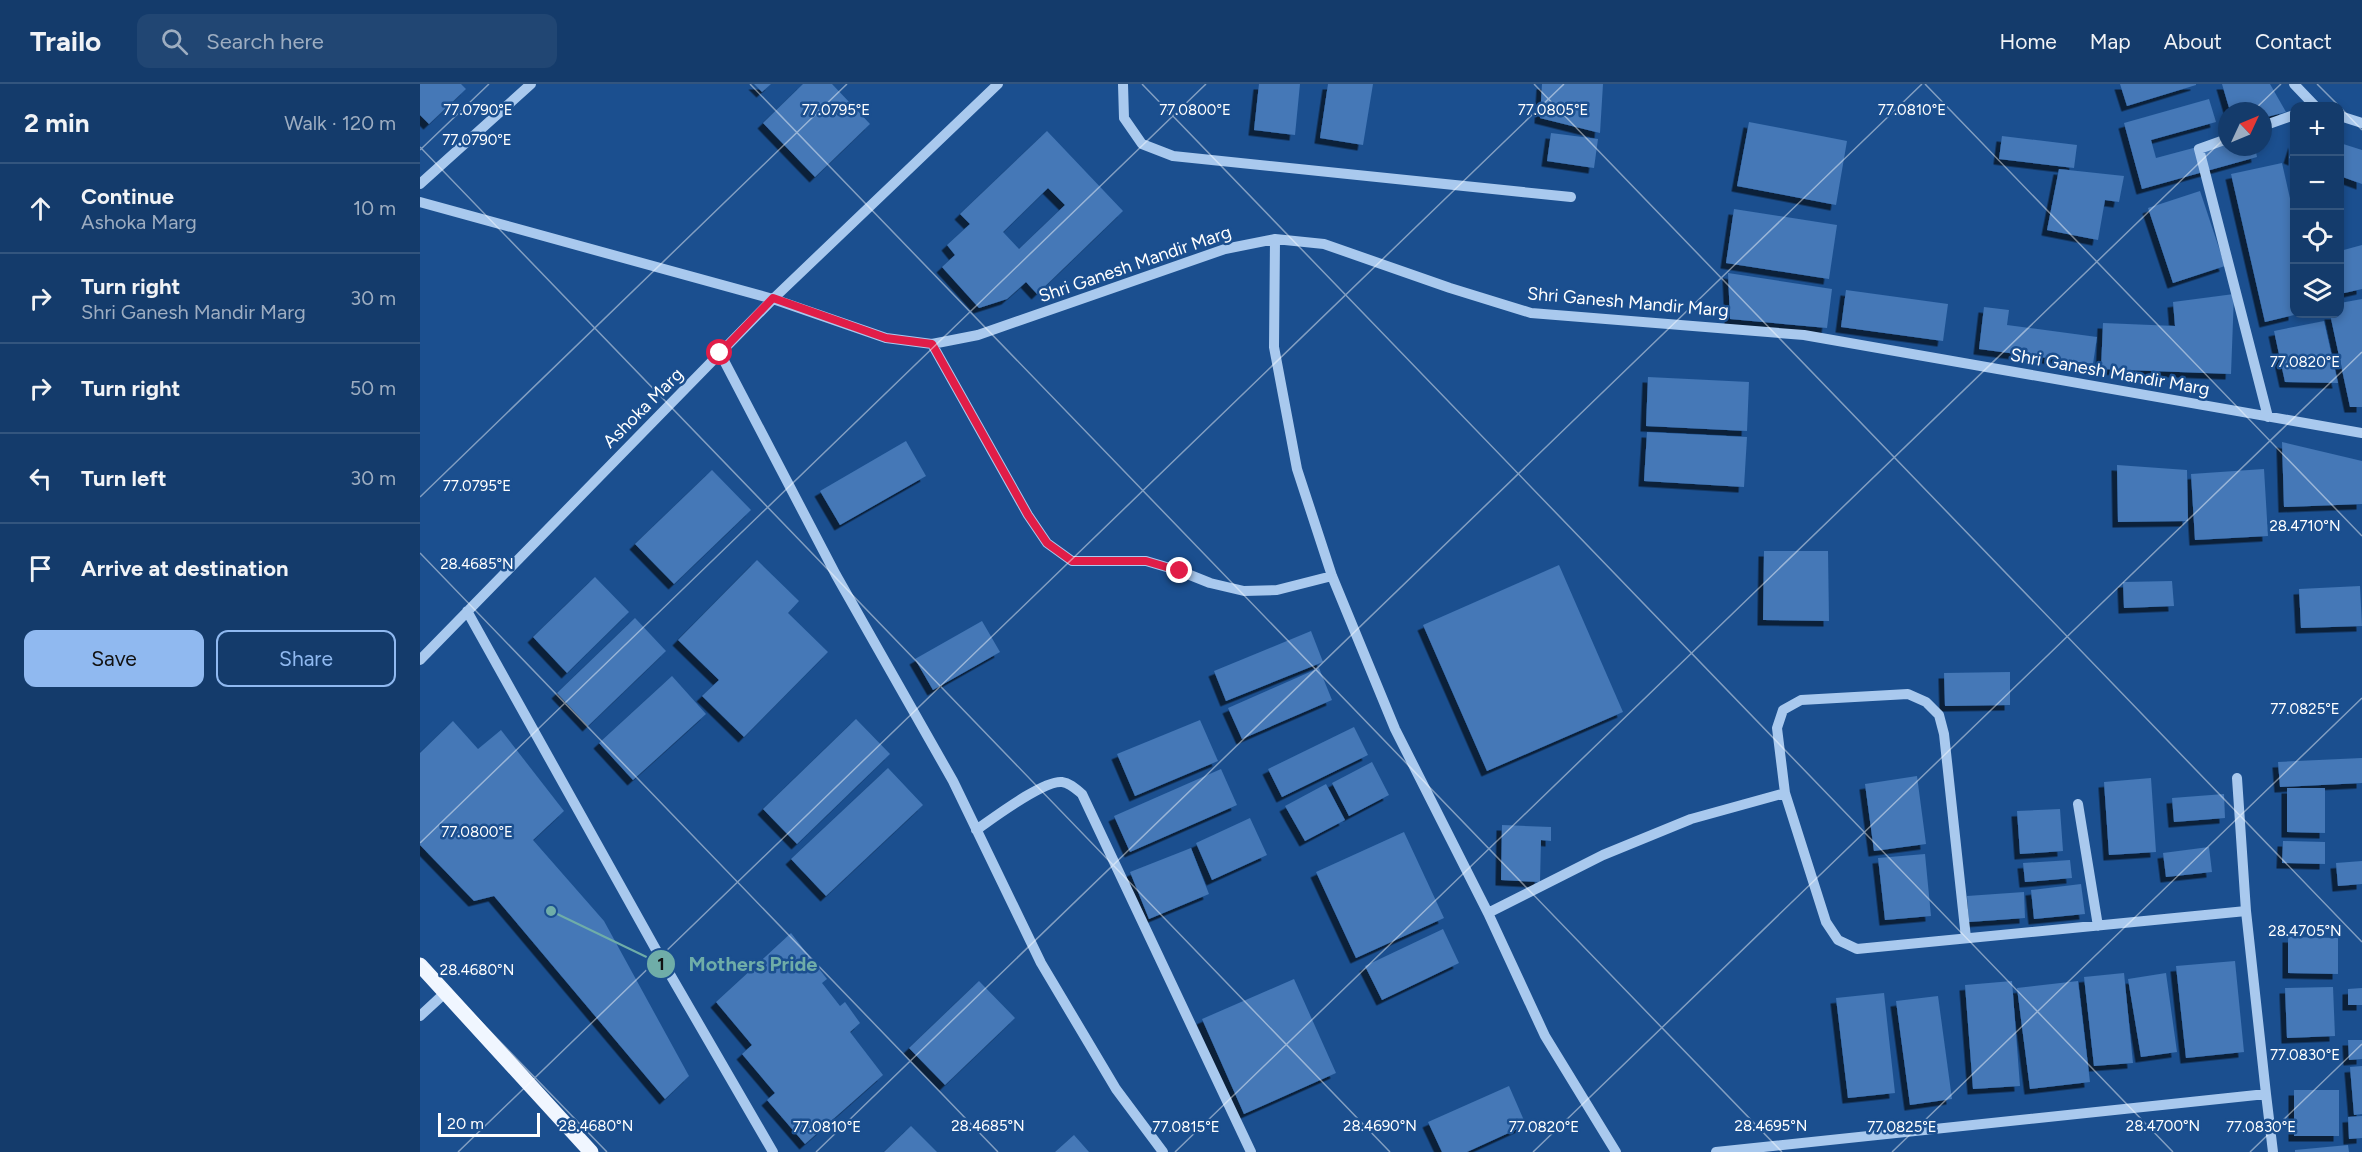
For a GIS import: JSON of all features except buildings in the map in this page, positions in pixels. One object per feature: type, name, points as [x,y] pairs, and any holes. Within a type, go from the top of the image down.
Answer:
[{"type":"main road","points":[[420,964],[591,1152]]},
{"type":"street","points":[[420,184],[531,84]]},
{"type":"street","name":"Ashoka Marg","points":[[420,660],[773,298],[998,84]]},
{"type":"street","points":[[1123,84],[1124,118],[1142,144],[1173,156],[1571,197]]},
{"type":"street","points":[[2294,84],[2311,102]]},
{"type":"street","points":[[2272,123],[2290,117]]},
{"type":"street","points":[[2344,117],[2362,123]]},
{"type":"street","points":[[2218,142],[2199,149],[2268,417]]},
{"type":"street","name":"Shri Ganesh Mandir Marg","points":[[420,202],[773,298],[886,338],[932,344],[978,335],[1225,249],[1275,239],[1324,244],[1450,288],[1531,313],[1804,335],[2362,434]]},
{"type":"street","points":[[1275,239],[1274,347],[1298,469],[1332,576],[1395,729],[1488,913],[1545,1036],[1616,1152]]},
{"type":"street","points":[[932,344],[1028,515],[1047,543],[1072,561],[1146,561],[1210,583],[1244,591],[1277,590],[1332,576]]},
{"type":"street","points":[[720,353],[836,575],[953,781],[1041,963],[1116,1089],[1163,1152]]},
{"type":"street","points":[[467,611],[772,1152]]},
{"type":"street","points":[[1966,938],[1944,734],[1939,715],[1926,702],[1908,694],[1801,700],[1783,710],[1777,728],[1785,794],[1826,922],[1838,940],[1857,949],[2246,911]]},
{"type":"street","points":[[2237,778],[2246,911],[2273,1152]]},
{"type":"street","points":[[976,830],[1021,798],[1060,782],[1072,785],[1082,794],[1251,1152]]},
{"type":"street","points":[[1488,913],[1603,855],[1691,819],[1785,794]]},
{"type":"street","points":[[2078,804],[2098,926]]},
{"type":"street","points":[[420,1016],[446,992]]},
{"type":"street","points":[[1716,1152],[2266,1094]]},
{"type":"place","name":"Mothers Pride","points":[[551,911]]},
{"type":"route","points":[[720,353],[773,298],[886,338],[932,344],[1028,515],[1047,543],[1072,561],[1146,561],[1180,571]]}]
